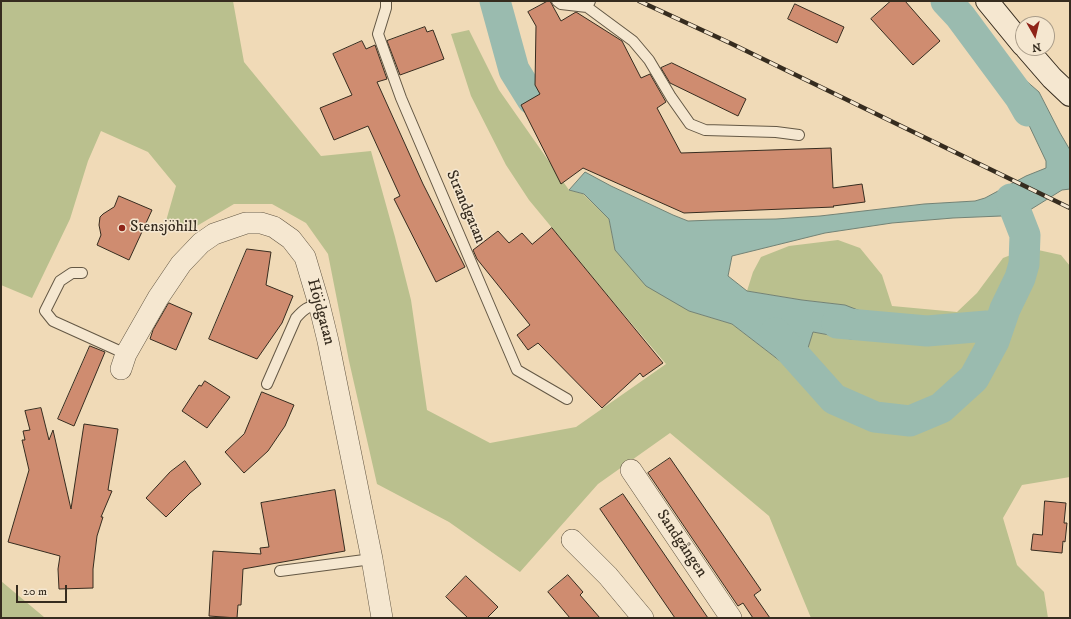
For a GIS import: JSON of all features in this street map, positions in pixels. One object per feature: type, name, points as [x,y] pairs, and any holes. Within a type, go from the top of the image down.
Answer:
[{"type":"street","points":[[987,1],[1015,35]]},
{"type":"street","points":[[1033,56],[1052,78],[1070,95]]},
{"type":"street","name":"Höjdgatan","points":[[124,361],[158,298],[181,264],[201,243],[214,234],[246,223],[260,223],[274,227],[291,239],[305,257],[328,341],[372,559],[382,618]]},
{"type":"street","name":"Sandgången","points":[[632,470],[731,618]]},
{"type":"street","points":[[572,540],[608,576],[643,618]]},
{"type":"lane","name":"Strandgatan","points":[[386,1],[386,8],[378,34],[402,98],[517,370],[566,399]]},
{"type":"lane","points":[[557,1],[560,4],[588,4],[632,41],[649,60],[671,97],[690,124],[705,130],[776,132],[799,135]]},
{"type":"lane","name":"Höjdgatan","points":[[82,273],[72,273],[60,281],[45,311],[52,321],[124,361]]},
{"type":"lane","points":[[267,384],[296,318],[309,306],[319,304]]},
{"type":"lane","points":[[280,571],[372,559]]},
{"type":"green space","points":[[1,1],[233,1],[244,62],[321,156],[371,151],[411,300],[427,410],[490,443],[576,427],[666,364],[529,200],[506,165],[471,96],[451,34],[469,30],[499,90],[569,190],[583,194],[609,219],[615,250],[689,311],[732,324],[784,364],[802,367],[813,332],[851,339],[845,305],[747,291],[753,272],[761,257],[789,246],[838,240],[860,248],[882,275],[892,306],[957,312],[977,293],[1003,258],[1029,248],[1061,255],[1070,266],[1070,477],[1022,485],[1003,518],[1017,565],[1044,592],[1048,618],[811,618],[769,516],[670,433],[598,484],[520,572],[449,522],[377,484],[349,361],[328,254],[306,223],[272,204],[234,204],[190,230],[166,221],[176,186],[148,152],[101,131],[88,161],[70,219],[32,298],[1,285]]},
{"type":"green space","points":[[1,581],[44,617],[47,618],[1,618]]},
{"type":"water","points":[[1008,65],[1039,92],[1070,150],[1070,189],[1062,190],[1025,213],[892,223],[825,233],[732,256],[728,276],[747,291],[845,305],[881,319],[877,335],[851,339],[813,332],[802,367],[784,364],[732,324],[689,311],[646,286],[615,250],[609,219],[584,194],[569,190],[585,172],[611,186],[688,221],[776,219],[820,216],[924,204],[975,201],[985,198],[1026,176],[1046,168],[1046,161],[1027,121],[1001,87]]},
{"type":"building","points":[[550,1],[561,21],[576,12],[622,41],[641,78],[650,74],[666,102],[657,108],[681,153],[831,148],[833,188],[862,184],[865,202],[833,206],[834,207],[684,213],[583,168],[561,184],[521,105],[540,94],[535,85],[536,26],[528,12]]},
{"type":"building","points":[[891,1],[905,1],[940,41],[913,65],[871,19]]},
{"type":"building","points":[[795,4],[844,27],[837,43],[788,19]]},
{"type":"building","points":[[425,27],[427,32],[433,30],[444,59],[400,75],[387,41]]},
{"type":"building","points":[[362,41],[366,49],[375,45],[387,79],[377,82],[423,184],[465,267],[436,282],[394,199],[400,196],[368,126],[334,140],[320,108],[352,95],[333,54]]},
{"type":"building","points":[[672,63],[746,99],[738,116],[670,83],[661,68]]},
{"type":"building","name":"Stensjöhill","points":[[119,196],[152,210],[129,260],[97,245],[101,235],[99,225],[100,217],[114,207]]},
{"type":"building","points":[[552,228],[663,363],[643,377],[640,373],[602,408],[538,343],[528,350],[517,335],[530,325],[477,259],[473,250],[498,231],[509,243],[522,233],[532,244]]},
{"type":"building","points":[[247,249],[271,252],[266,285],[293,296],[282,323],[257,359],[209,339]]},
{"type":"building","points":[[169,303],[192,313],[176,350],[150,339],[153,330]]},
{"type":"building","points":[[90,346],[105,352],[74,426],[58,419]]},
{"type":"building","points":[[205,381],[230,397],[207,428],[182,411],[199,385],[201,386]]},
{"type":"building","points":[[262,392],[294,405],[285,426],[268,451],[244,473],[225,452],[244,434]]},
{"type":"building","points":[[41,408],[49,440],[53,430],[71,509],[84,424],[118,429],[108,490],[112,491],[101,517],[103,517],[97,536],[93,569],[93,588],[59,589],[58,569],[60,556],[8,542],[29,470],[22,440],[25,440],[23,431],[30,430],[25,411]]},
{"type":"building","points":[[670,458],[761,590],[754,595],[770,618],[753,618],[743,603],[738,606],[648,473]]},
{"type":"building","points":[[185,461],[201,484],[166,517],[146,498],[170,472]]},
{"type":"building","points":[[335,490],[345,551],[243,569],[241,605],[238,605],[237,618],[209,616],[213,551],[261,554],[260,548],[269,547],[261,503]]},
{"type":"building","points":[[623,494],[708,618],[675,618],[600,509]]},
{"type":"building","points":[[1045,501],[1066,503],[1064,523],[1067,523],[1062,553],[1031,550],[1033,534],[1042,535]]},
{"type":"building","points":[[568,575],[583,592],[580,595],[600,618],[570,618],[548,592]]},
{"type":"building","points":[[466,576],[498,607],[487,618],[468,618],[446,597]]},
{"type":"waterway","points":[[495,1],[514,70],[532,99]]},
{"type":"waterway","points":[[946,1],[960,16],[1020,97],[1028,111]]},
{"type":"waterway","points":[[775,333],[834,399],[875,417],[910,421],[941,408],[974,378],[994,341],[1005,309],[1020,278],[1024,264],[1025,235],[1011,199]]},
{"type":"waterway","points":[[837,323],[927,331],[999,325]]},
{"type":"railway","points":[[639,1],[730,43],[1070,208]]},
{"type":"place","name":"Stensjöhill","points":[[122,228]]}]
